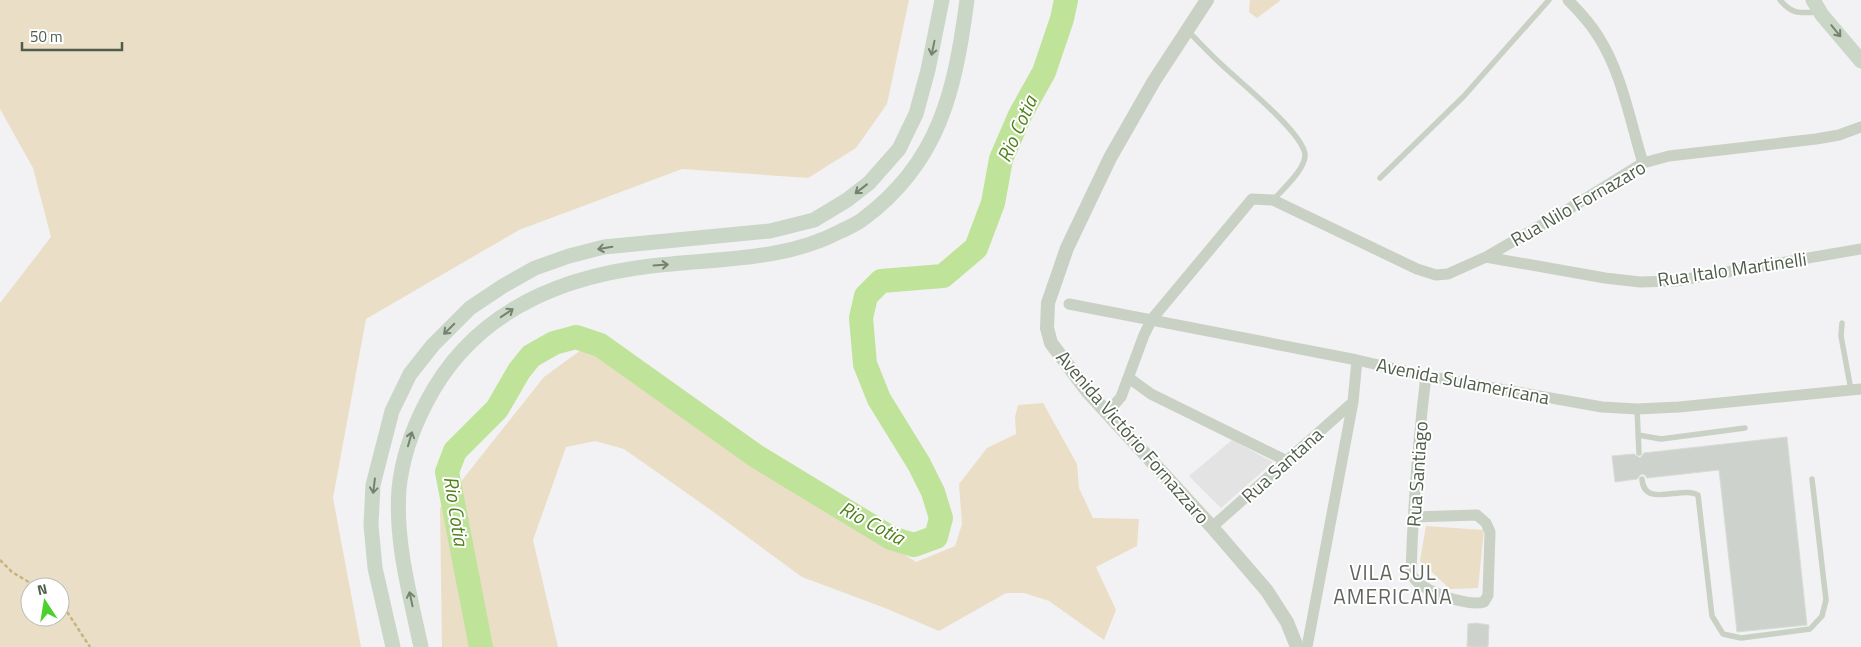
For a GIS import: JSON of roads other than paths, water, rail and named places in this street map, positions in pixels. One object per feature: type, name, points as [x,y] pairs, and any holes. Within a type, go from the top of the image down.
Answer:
[{"type":"main road","points":[[392,647],[376,568],[371,525],[373,485],[392,411],[410,374],[433,345],[470,308],[503,286],[535,268],[569,256],[604,247],[770,231],[814,220],[847,200],[869,183],[899,149],[916,114],[928,70],[942,0]]},
{"type":"main road","points":[[420,647],[404,569],[400,532],[399,488],[404,458],[414,427],[433,388],[455,358],[482,330],[516,306],[551,289],[597,275],[650,266],[726,260],[784,252],[825,240],[862,220],[892,194],[922,159],[933,138],[946,104],[957,61],[967,0]]},
{"type":"main road","points":[[1816,6],[1861,61]]},
{"type":"street","name":"Avenida Victório Fornazzaro","points":[[1207,0],[1154,81],[1110,158],[1067,248],[1048,303],[1047,328],[1051,343],[1082,385],[1212,527],[1267,591],[1287,622],[1296,647]]},
{"type":"street","points":[[1568,0],[1599,36],[1609,57],[1625,100],[1643,163]]},
{"type":"street","name":"Rua Nilo Fornazaro","points":[[1273,200],[1417,269],[1436,275],[1448,274],[1486,257],[1643,163],[1669,156],[1788,143],[1839,135],[1861,127]]},
{"type":"street","points":[[1107,413],[1121,397],[1144,335],[1152,319],[1252,199],[1273,200]]},
{"type":"street","name":"Rua Italo Martinelli","points":[[1486,257],[1605,278],[1640,282],[1675,281],[1861,249]]},
{"type":"street","name":"Avenida Sulamericana","points":[[1069,304],[1357,360],[1426,376],[1602,407],[1637,409],[1679,407],[1856,390]]},
{"type":"street","points":[[1307,647],[1352,402],[1357,360]]},
{"type":"street","name":"Rua Santiago","points":[[1413,517],[1477,515],[1486,523],[1490,532],[1488,595],[1484,602],[1478,604],[1447,598],[1414,579],[1412,573],[1413,517],[1418,443],[1426,376]]},
{"type":"street","points":[[1129,378],[1151,394],[1287,461]]},
{"type":"street","name":"Rua Santana","points":[[1212,527],[1352,402]]},
{"type":"lane","points":[[1380,178],[1464,96],[1549,0]]},
{"type":"lane","points":[[1780,0],[1787,8],[1796,13],[1816,6]]},
{"type":"lane","points":[[1186,30],[1271,108],[1300,142],[1305,154],[1303,166],[1273,200]]},
{"type":"lane","points":[[1842,323],[1841,336],[1856,390]]},
{"type":"lane","points":[[1637,409],[1639,454]]},
{"type":"lane","points":[[1638,435],[1661,440],[1745,428]]},
{"type":"lane","points":[[1642,479],[1642,486],[1654,495],[1692,491],[1698,495],[1712,616],[1723,634],[1741,638],[1810,628],[1822,616],[1826,600],[1812,479]]},
{"type":"waterway","name":"Rio Cotia","points":[[481,647],[447,472],[455,451],[497,409],[519,371],[531,356],[554,343],[576,337],[600,345],[756,456],[891,538],[914,545],[936,537],[941,518],[933,492],[919,464],[879,399],[865,364],[861,318],[866,296],[881,281],[943,276],[976,248],[993,203],[1001,159],[1020,115],[1044,72],[1062,19],[1066,0]]},
{"type":"district","name":"VILA SUL AMERICANA","points":[[1393,585]]}]
